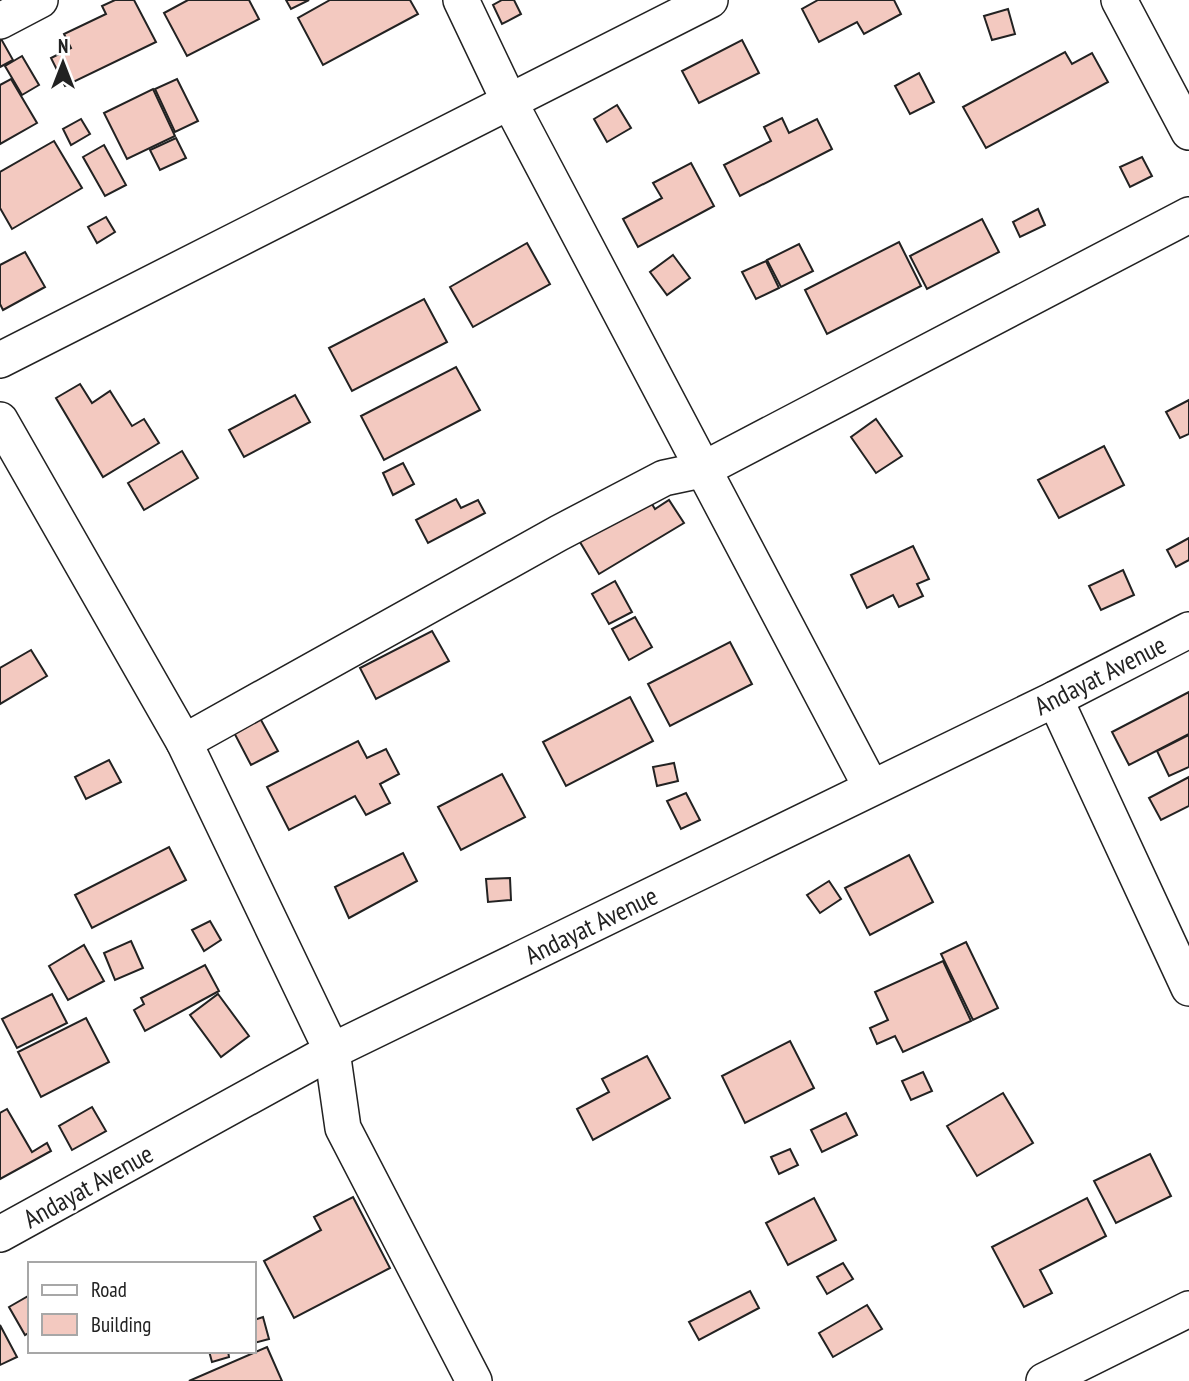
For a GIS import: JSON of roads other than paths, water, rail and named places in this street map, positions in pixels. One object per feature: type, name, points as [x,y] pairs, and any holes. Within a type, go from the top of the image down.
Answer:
[{"type":"street","points":[[0,21],[40,0]]},
{"type":"street","points":[[461,0],[510,103],[871,788]]},
{"type":"street","points":[[0,360],[710,0]]},
{"type":"street","points":[[1119,0],[1189,132]]},
{"type":"street","points":[[184,742],[606,508],[664,478],[702,470],[1189,215]]},
{"type":"street","points":[[0,420],[184,742],[332,1051],[343,1128],[474,1381]]},
{"type":"street","name":"Andayat Avenue","points":[[0,1234],[332,1051],[1055,699],[1189,630]]},
{"type":"street","points":[[1055,699],[1189,988]]},
{"type":"street","points":[[1044,1381],[1189,1309]]}]
